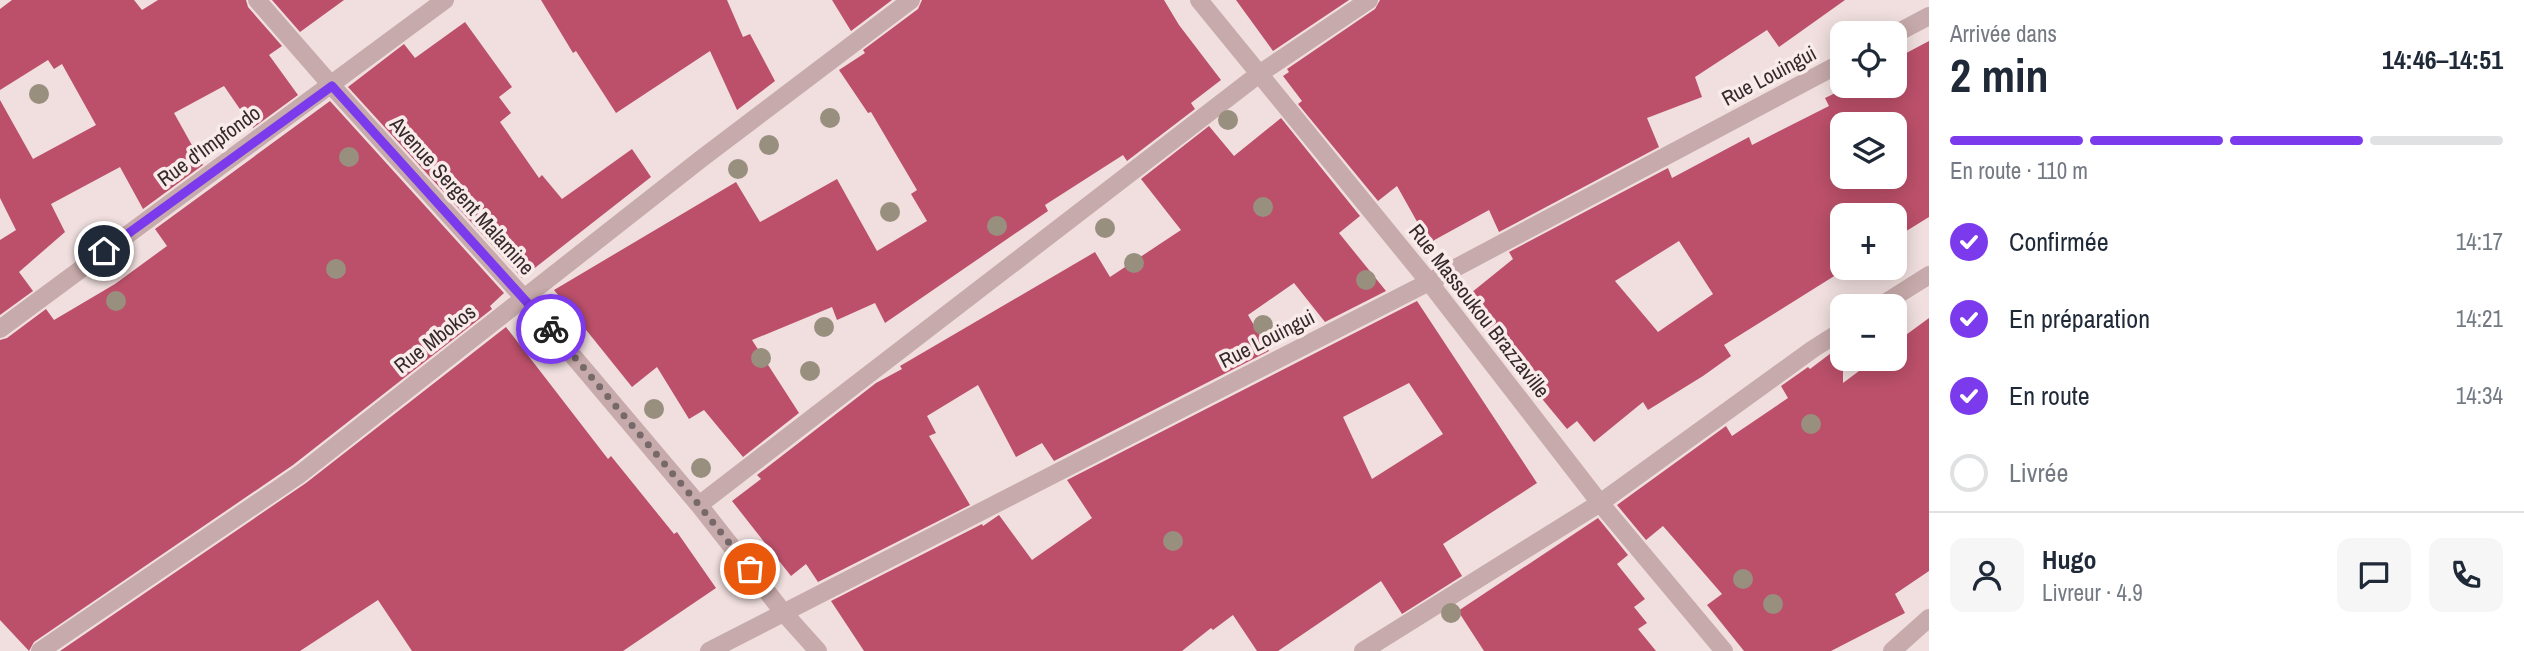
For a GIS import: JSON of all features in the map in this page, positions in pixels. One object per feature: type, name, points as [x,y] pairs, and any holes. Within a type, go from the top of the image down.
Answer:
[{"type":"street","name":"Avenue Sergent Malamine","points":[[257,0],[524,298],[818,651]]},
{"type":"street","name":"Rue d'Impfondo","points":[[0,329],[445,0]]},
{"type":"street","name":"Rue Mbokos","points":[[40,651],[300,474],[701,159],[911,0]]},
{"type":"street","name":"Rue Massoukou Brazzaville","points":[[1199,0],[1429,282],[1600,503],[1724,651]]},
{"type":"street","points":[[699,505],[1259,74],[1369,0]]},
{"type":"street","points":[[1907,28],[1929,16]]},
{"type":"street","name":"Rue Louingui","points":[[709,651],[1429,282],[1830,69]]},
{"type":"street","points":[[1899,294],[1929,275]]},
{"type":"street","points":[[1363,651],[1600,503],[1830,338]]},
{"type":"street","points":[[1892,651],[1929,618]]},
{"type":"building","points":[[12,0],[134,0],[142,10],[158,0],[246,0],[248,7],[282,46],[269,55],[298,95],[253,128],[224,86],[174,113],[203,165],[143,209],[120,167],[51,204],[65,232],[19,272],[33,291],[0,315],[0,240],[16,230],[0,198],[0,100],[33,159],[96,125],[62,64],[54,69],[48,60],[0,90],[0,9]]},
{"type":"building","points":[[272,0],[344,0],[300,32]]},
{"type":"building","points":[[541,0],[727,0],[743,37],[750,34],[775,81],[737,110],[710,51],[616,113],[576,51],[573,53]]},
{"type":"building","points":[[832,0],[892,0],[851,31]]},
{"type":"building","points":[[922,0],[1164,0],[1179,25],[1221,80],[1191,103],[1195,109],[1127,161],[1123,155],[1045,205],[1048,211],[885,323],[875,303],[837,320],[832,307],[752,340],[799,413],[743,457],[704,410],[689,419],[657,367],[632,387],[554,290],[736,182],[760,222],[837,179],[877,251],[927,221],[911,194],[917,190],[871,112],[868,113],[839,70],[865,53],[863,50],[918,9]]},
{"type":"building","points":[[1236,0],[1349,0],[1273,51]]},
{"type":"building","points":[[1380,0],[1845,0],[1779,47],[1767,30],[1695,77],[1702,97],[1647,118],[1659,147],[1499,232],[1489,210],[1429,243],[1397,186],[1378,201],[1298,104],[1302,101],[1283,76],[1289,72],[1287,69],[1375,9]]},
{"type":"building","points":[[465,22],[512,87],[499,97],[511,113],[500,122],[539,178],[542,175],[562,199],[632,149],[651,177],[522,278],[348,87],[404,44],[415,58]]},
{"type":"building","points":[[1929,41],[1929,217],[1907,231],[1907,203],[1830,203],[1830,279],[1724,345],[1731,356],[1703,376],[1648,410],[1643,402],[1594,442],[1577,421],[1567,429],[1461,301],[1513,259],[1509,252],[1668,168],[1672,178],[1749,137],[1752,145],[1829,106],[1825,98],[1830,96],[1830,98],[1907,98],[1907,53]],"holes":[[[1679,241],[1713,294],[1658,332],[1615,281]]]},
{"type":"building","points":[[330,101],[504,293],[490,306],[492,309],[293,465],[34,642],[29,651],[0,620],[0,340],[7,338],[46,309],[54,320],[115,284],[167,246],[155,229]]},
{"type":"building","points":[[1281,118],[1360,216],[1339,233],[1386,291],[1325,322],[1294,283],[1248,315],[1269,351],[1054,461],[1042,443],[1016,457],[978,385],[927,416],[936,433],[929,436],[970,505],[818,582],[806,564],[791,576],[732,501],[761,479],[757,475],[876,383],[902,369],[900,366],[1095,252],[1110,277],[1181,230],[1141,179],[1209,126],[1234,156]]},
{"type":"building","points":[[1417,301],[1537,483],[1443,544],[1462,576],[1402,614],[1381,581],[1278,651],[1257,651],[1233,615],[1182,651],[864,651],[831,601],[982,524],[983,526],[999,515],[1032,560],[1092,518],[1067,480]],"holes":[[[1409,383],[1443,434],[1372,479],[1343,417]]]},
{"type":"building","points":[[1929,318],[1929,571],[1895,594],[1905,613],[1831,651],[1744,651],[1707,605],[1722,594],[1663,526],[1646,540],[1617,505],[1726,426],[1732,436],[1788,398],[1781,386],[1830,354],[1830,371],[1843,371],[1843,383],[1859,371],[1907,371],[1907,334]]},
{"type":"building","points":[[506,327],[608,459],[611,456],[674,534],[677,532],[716,588],[623,651],[412,651],[378,600],[300,651],[60,651],[306,483]]},
{"type":"building","points":[[1598,518],[1628,555],[1617,564],[1645,599],[1634,607],[1647,623],[1638,629],[1656,651],[1484,651],[1458,611]]},
{"type":"way so far","points":[[551,329],[750,569]]},
{"type":"route","points":[[104,251],[332,86],[551,329]]}]
